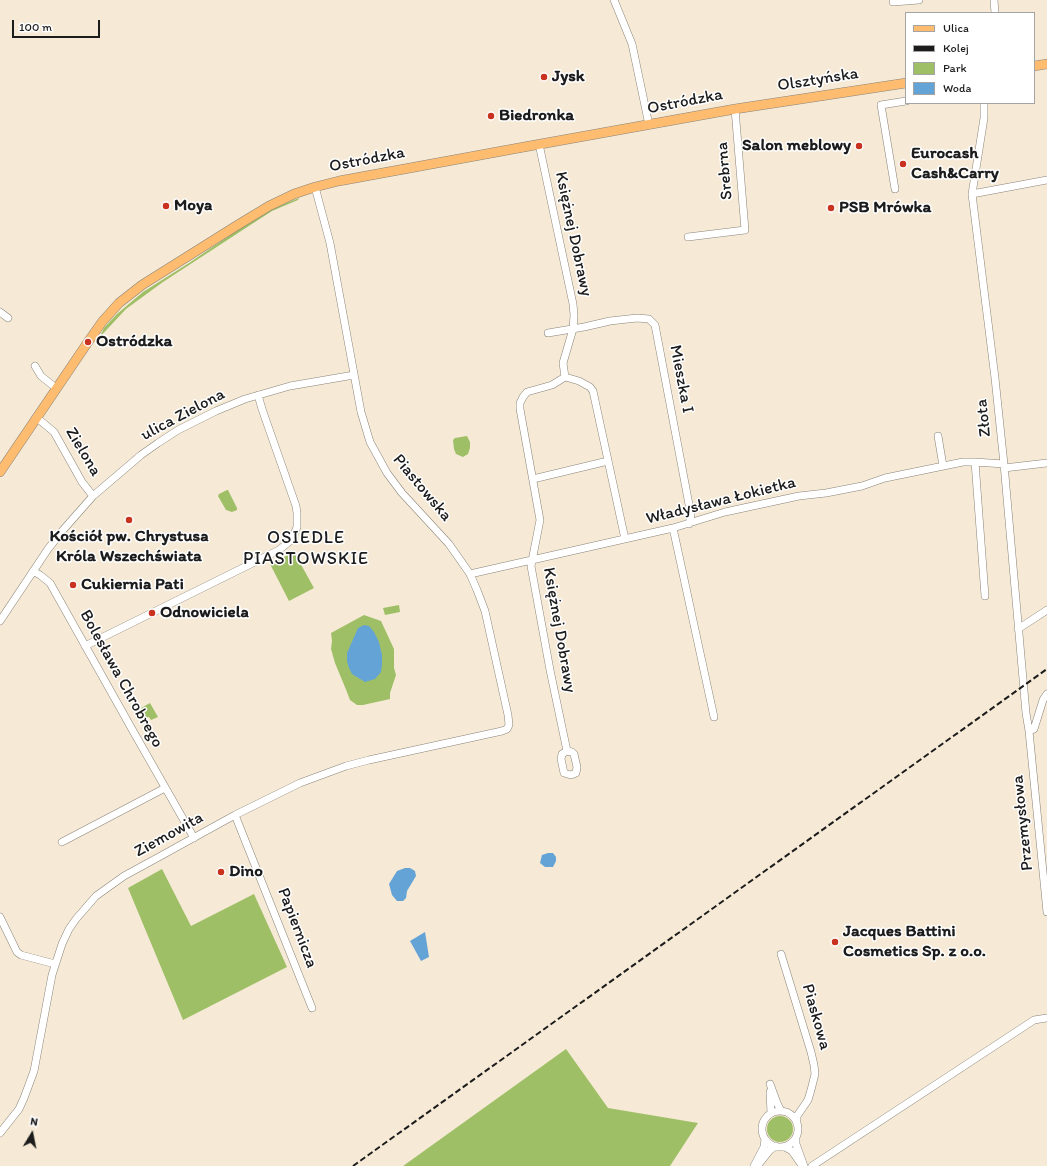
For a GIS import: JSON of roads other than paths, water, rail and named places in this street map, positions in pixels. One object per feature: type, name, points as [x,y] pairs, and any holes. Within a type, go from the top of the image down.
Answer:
[{"type":"main road","points":[[1035,66],[1047,64]]},
{"type":"main road","name":"Olsztyńska","points":[[735,109],[905,83]]},
{"type":"main road","name":"Ostródzka","points":[[0,472],[36,417],[113,308],[130,294],[269,206],[294,194],[315,187],[429,164],[735,109]]},
{"type":"street","points":[[614,0],[632,44],[649,125]]},
{"type":"street","points":[[893,2],[919,0]]},
{"type":"street","points":[[994,0],[995,12]]},
{"type":"street","points":[[895,189],[881,105],[905,101]]},
{"type":"street","name":"Złota","points":[[984,104],[984,118],[972,194],[995,378],[1026,713],[1029,731]]},
{"type":"street","name":"Srebrna","points":[[688,237],[745,230],[735,109]]},
{"type":"street","name":"Księżnej Dobrawy","points":[[539,144],[573,304],[573,329],[564,363],[565,377],[552,385],[527,392],[522,397],[520,409],[540,520],[531,560],[532,573],[567,751]]},
{"type":"street","points":[[972,194],[1047,180]]},
{"type":"street","name":"Piastowska","points":[[315,187],[330,243],[361,412],[370,442],[387,474],[402,493],[449,544],[470,574],[485,611],[493,642],[509,719],[509,725],[507,728]]},
{"type":"street","points":[[0,312],[8,318]]},
{"type":"street","name":"Mieszka I","points":[[573,329],[610,321],[637,318],[649,319],[656,325],[691,515],[690,524]]},
{"type":"street","points":[[548,333],[573,329]]},
{"type":"street","points":[[35,366],[41,376],[56,388]]},
{"type":"street","name":"ulica Zielona","points":[[93,496],[126,467],[152,447],[183,428],[216,411],[245,399],[290,386],[354,375]]},
{"type":"street","points":[[565,377],[579,381],[590,387],[593,391],[625,539]]},
{"type":"street","points":[[85,646],[279,550],[290,540],[297,527],[296,506],[258,395]]},
{"type":"street","name":"Zielona","points":[[0,621],[58,536],[93,496],[82,482],[54,432],[36,417]]},
{"type":"street","points":[[938,436],[943,466]]},
{"type":"street","points":[[533,479],[608,462]]},
{"type":"street","name":"Władysława Łokietka","points":[[470,574],[690,524],[707,517],[726,512],[799,496],[826,493],[862,486],[886,478],[943,466],[964,462],[1004,466],[1047,463]]},
{"type":"street","points":[[974,462],[985,596]]},
{"type":"street","points":[[673,528],[714,717]]},
{"type":"street","name":"Bolesława Chrobrego","points":[[34,571],[48,580],[194,838]]},
{"type":"street","points":[[1018,629],[1047,610]]},
{"type":"street","points":[[1029,731],[1034,729],[1043,700],[1047,694]]},
{"type":"street","name":"Ziemowita","points":[[0,1133],[19,1109],[34,1071],[55,964],[62,944],[70,929],[96,896],[124,876],[235,815],[300,782],[346,766],[369,760],[502,731],[507,728]]},
{"type":"street","name":"Przemysłowa","points":[[1029,731],[1047,912]]},
{"type":"street","points":[[62,842],[165,788]]},
{"type":"street","name":"Papiernicza","points":[[235,815],[312,1008]]},
{"type":"street","points":[[0,917],[17,952],[21,955],[55,964]]},
{"type":"street","name":"Piaskowa","points":[[780,954],[811,1052],[815,1074],[808,1100],[797,1116],[798,1132],[796,1144],[803,1166]]},
{"type":"street","points":[[812,1166],[1034,1020],[1047,1018]]},
{"type":"street","points":[[755,1166],[764,1147],[765,1139],[762,1127],[765,1118],[771,1113],[770,1084],[777,1103],[784,1111],[791,1114],[797,1120]]},
{"type":"street","name":"Piaskowa","points":[[771,1113],[796,1109],[811,1090]]},
{"type":"street","points":[[785,1147],[796,1138]]},
{"type":"street","points":[[765,1139],[776,1146],[785,1147],[792,1151],[803,1166]]},
{"type":"street","points":[[755,1166],[770,1150],[776,1146]]},
{"type":"water","points":[[364,625],[369,626],[374,632],[379,642],[382,655],[381,672],[375,679],[365,682],[352,674],[347,661],[347,653],[358,628]]},
{"type":"water","points":[[553,853],[556,857],[553,867],[545,867],[540,863],[542,855]]},
{"type":"water","points":[[410,868],[415,871],[416,876],[407,891],[406,898],[403,901],[397,901],[392,895],[389,884],[397,871]]},
{"type":"water","points":[[425,932],[429,957],[421,961],[410,941]]},
{"type":"railway","points":[[353,1166],[1047,669]]},
{"type":"place","name":"Jysk","points":[[544,77]]},
{"type":"place","name":"Biedronka","points":[[491,116]]},
{"type":"place","name":"Salon meblowy","points":[[859,146]]},
{"type":"place","name":"Eurocash Cash&Carry","points":[[903,164]]},
{"type":"place","name":"Moya","points":[[166,206]]},
{"type":"place","name":"PSB Mrówka","points":[[831,208]]},
{"type":"place","name":"Ostródzka","points":[[88,342]]},
{"type":"place","name":"Kościół pw. Chrystusa Króla Wszechświata","points":[[129,520]]},
{"type":"place","name":"Cukiernia Pati","points":[[73,585]]},
{"type":"place","name":"Odnowiciela","points":[[152,613]]},
{"type":"place","name":"Dino","points":[[221,872]]},
{"type":"place","name":"Jacques Battini Cosmetics Sp. z o.o.","points":[[835,942]]},
{"type":"district","name":"OSIEDLE PIASTOWSKIE","points":[[306,548]]}]
